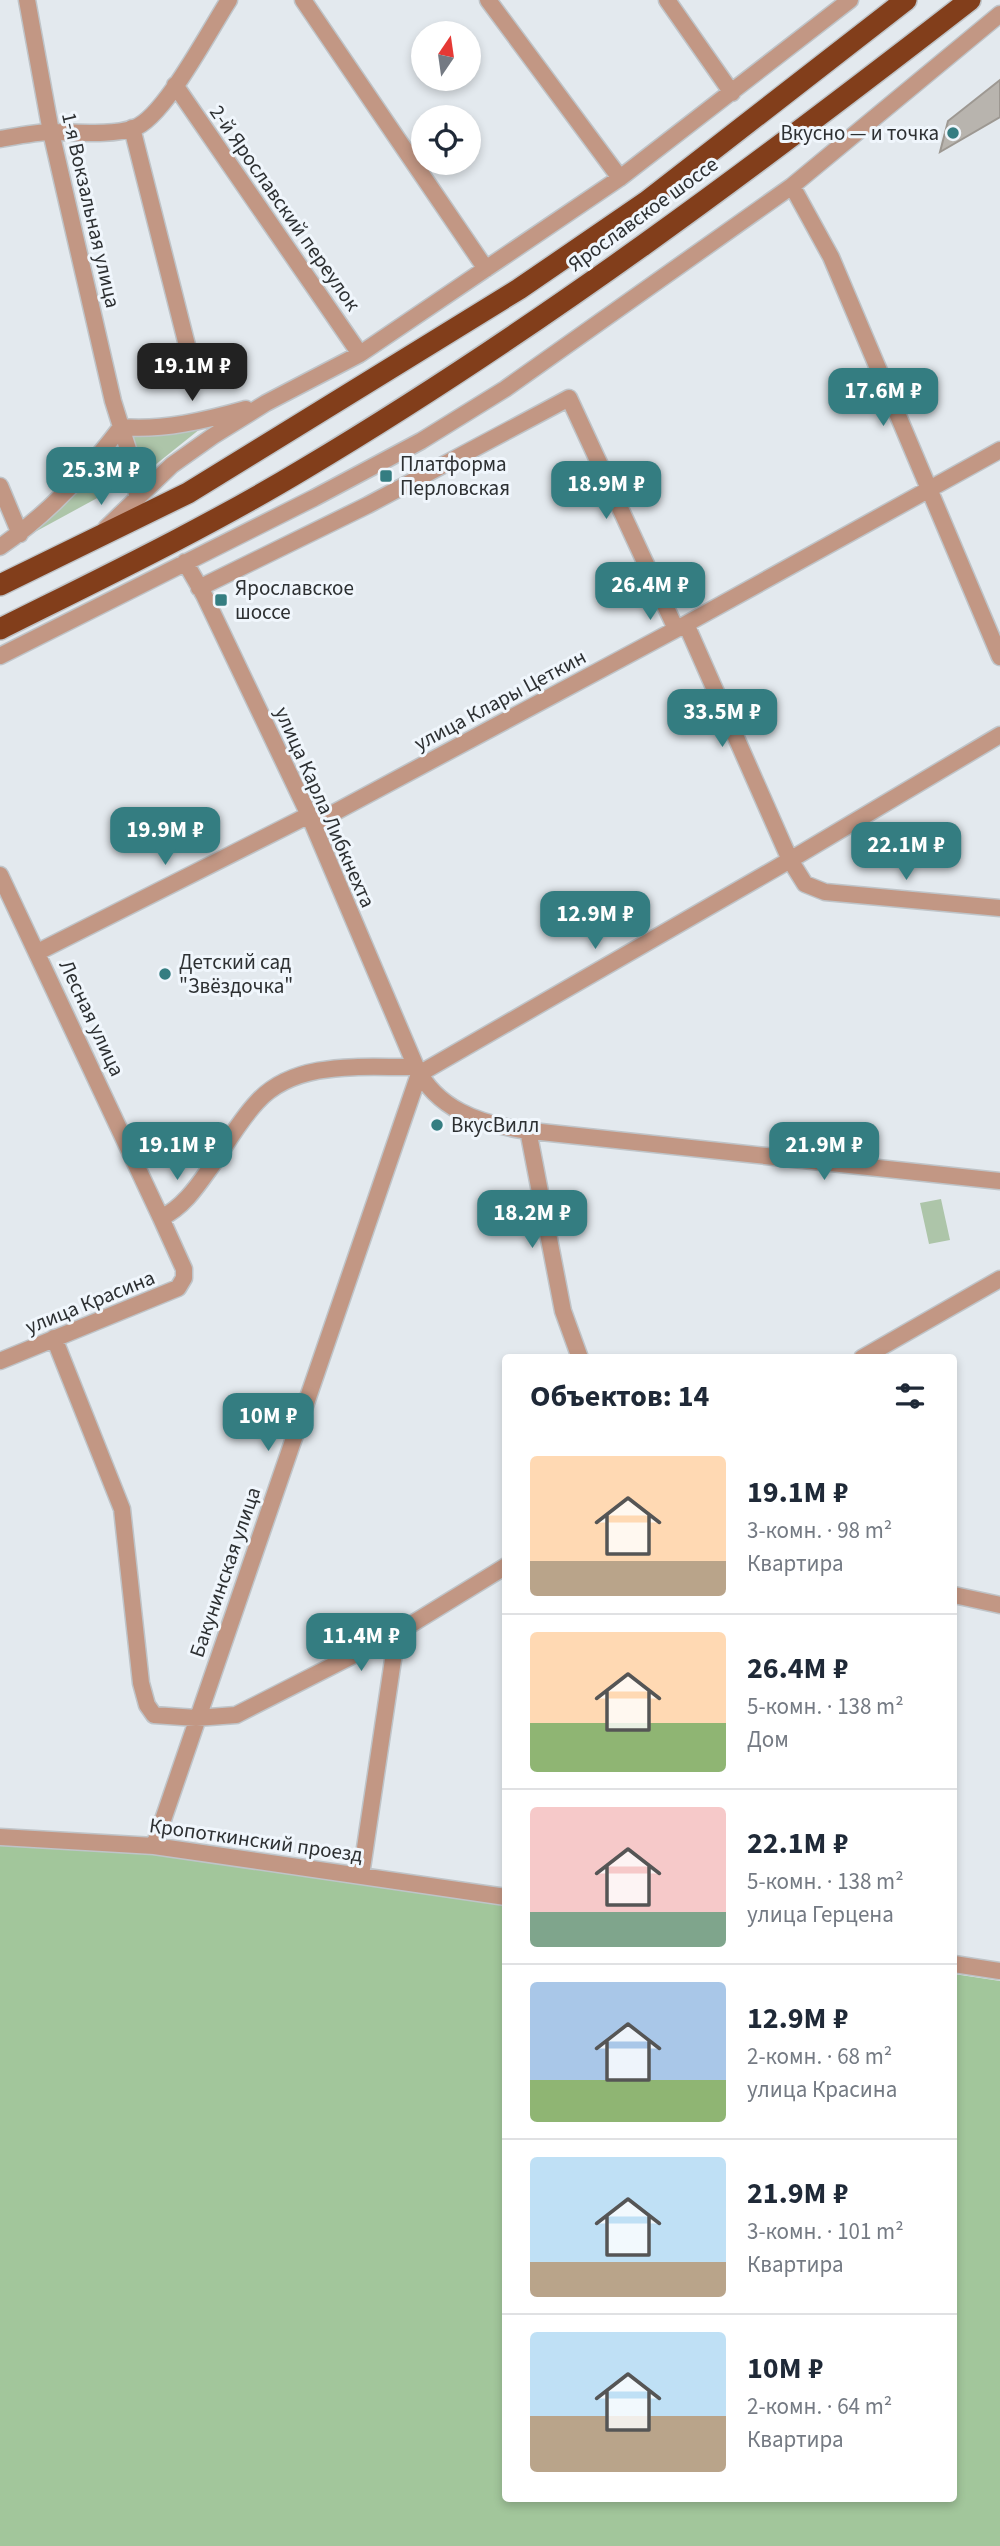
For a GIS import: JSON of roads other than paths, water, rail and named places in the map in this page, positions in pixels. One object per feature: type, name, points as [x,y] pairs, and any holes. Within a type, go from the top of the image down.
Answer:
[{"type":"highway","name":"Ярославское шоссе","points":[[0,585],[188,493],[519,289],[646,202],[906,0]]},
{"type":"highway","name":"Ярославское шоссе","points":[[0,629],[177,541],[302,470],[461,371],[569,298],[826,112],[970,0]]},
{"type":"street","name":"1-я Вокзальная улица","points":[[27,0],[51,132],[121,428],[138,487],[137,498]]},
{"type":"street","points":[[0,139],[51,132],[132,128],[147,121],[175,85],[229,0]]},
{"type":"street","points":[[303,0],[486,269]]},
{"type":"street","points":[[488,0],[620,178]]},
{"type":"street","points":[[667,0],[732,93]]},
{"type":"street","points":[[91,542],[172,465],[266,403],[360,354],[620,178],[850,0]]},
{"type":"street","points":[[0,656],[421,441],[505,390],[792,186],[1000,15]]},
{"type":"street","name":"2-й Ярославский переулок","points":[[175,85],[360,354]]},
{"type":"street","points":[[132,128],[193,369]]},
{"type":"street","points":[[792,186],[831,257],[1000,657]]},
{"type":"street","points":[[199,588],[368,505],[569,398],[681,626],[790,860],[805,884],[825,892],[1000,908]]},
{"type":"street","points":[[0,547],[20,534],[98,458],[121,428],[151,427],[217,417],[266,403]]},
{"type":"street","name":"улица Клары Цеткин","points":[[38,952],[311,820],[681,626],[1000,450]]},
{"type":"street","points":[[98,458],[131,463]]},
{"type":"street","points":[[0,486],[20,534]]},
{"type":"street","name":"улица Карла Либкнехта","points":[[185,562],[311,820],[418,1070],[432,1092],[458,1112],[500,1126],[528,1130],[1000,1181]]},
{"type":"street","points":[[161,1218],[182,1205],[257,1102],[276,1086],[301,1074],[327,1069],[418,1070],[790,860],[1000,735]]},
{"type":"street","name":"Лесная улица","points":[[0,875],[161,1218]]},
{"type":"street","name":"Бакунинская улица","points":[[154,1846],[418,1070]]},
{"type":"street","points":[[528,1130],[563,1311],[579,1354]]},
{"type":"street","name":"улица Красина","points":[[0,1361],[169,1292],[182,1283],[184,1269],[161,1218]]},
{"type":"street","points":[[869,1354],[1000,1279]]},
{"type":"street","points":[[54,1338],[122,1509],[136,1642],[147,1705],[154,1714],[196,1718],[236,1715],[397,1633],[502,1568]]},
{"type":"street","points":[[957,1596],[1000,1605]]},
{"type":"street","points":[[361,1875],[397,1633]]},
{"type":"street","name":"Кропоткинский проезд","points":[[0,1837],[154,1846],[502,1896]]},
{"type":"street","points":[[957,1964],[1000,1971]]},
{"type":"place","name":"Вкусно — и точка","points":[[953,133]]},
{"type":"place","name":"Платформа Перловская","points":[[386,476]]},
{"type":"place","name":"Ярославское шоссе","points":[[221,600]]},
{"type":"place","name":"Детский сад \"Звёздочка\"","points":[[165,974]]},
{"type":"place","name":"ВкусВилл","points":[[437,1125]]}]
